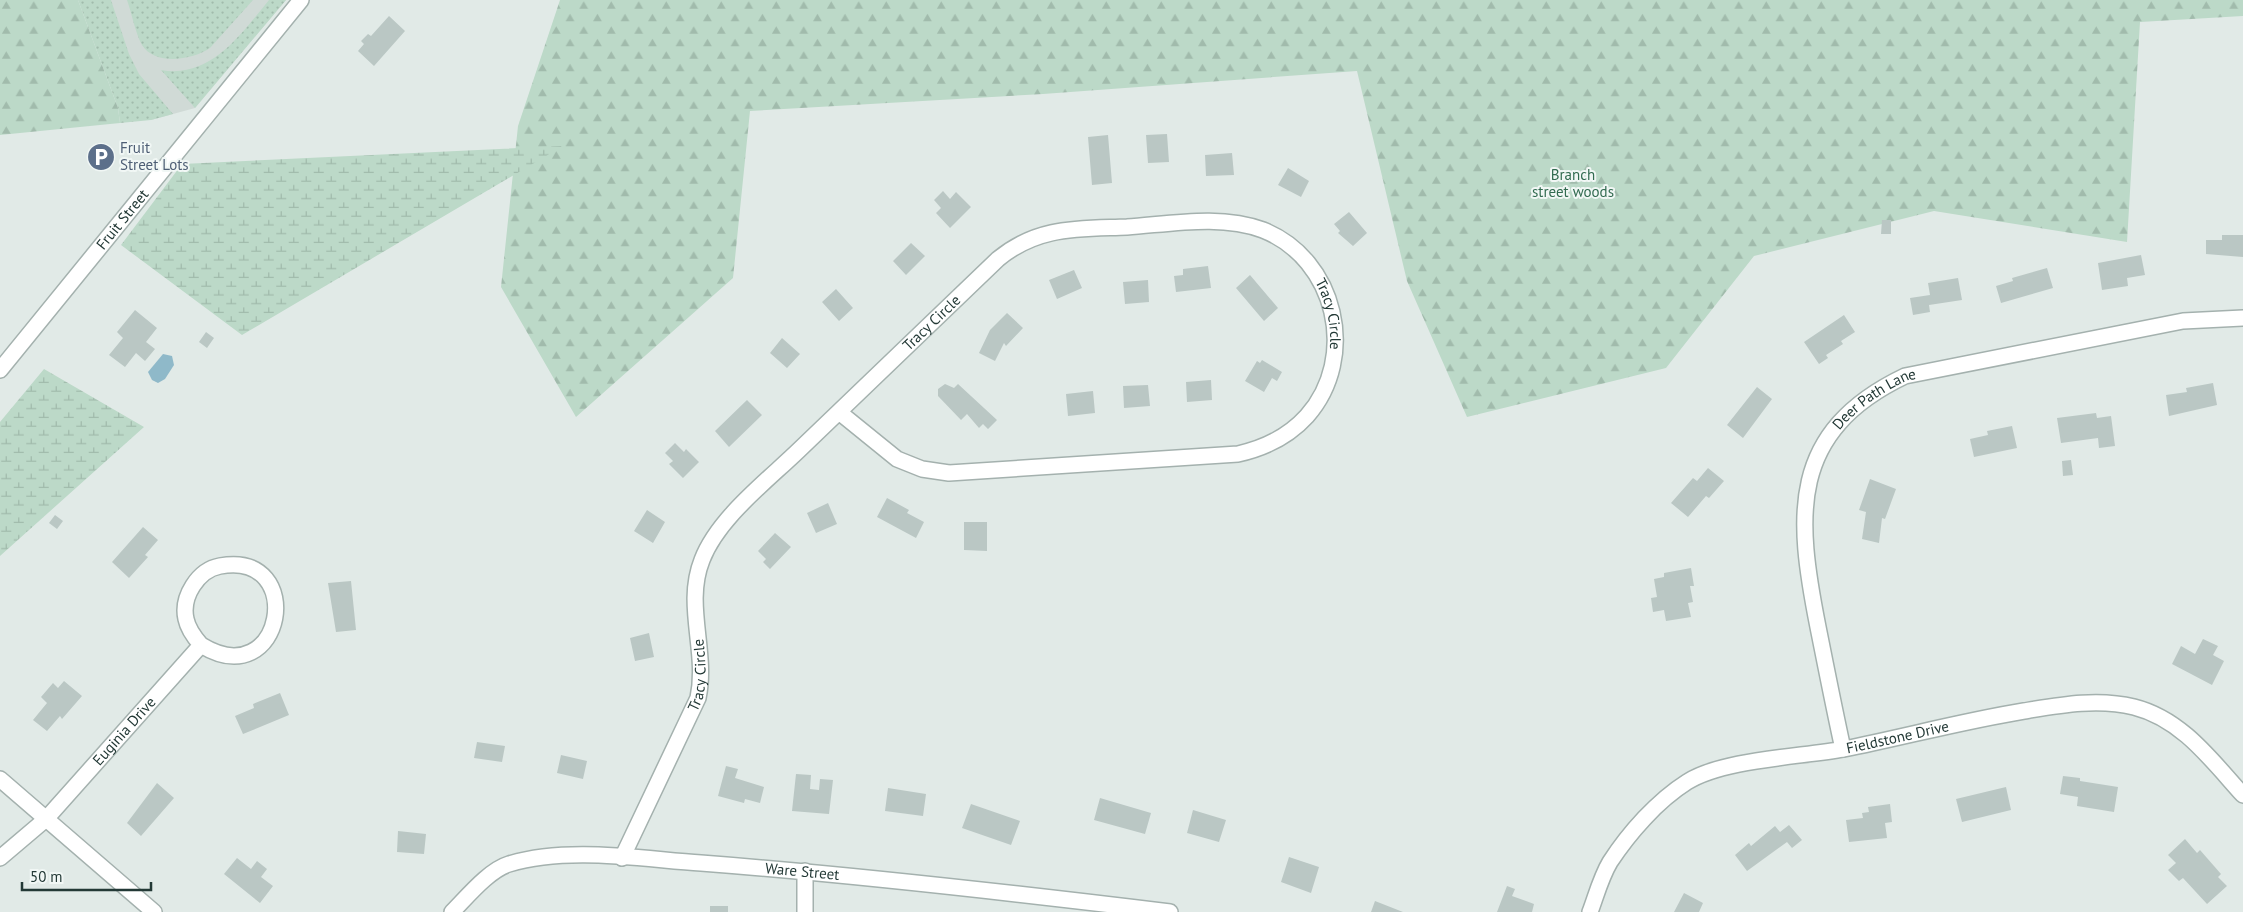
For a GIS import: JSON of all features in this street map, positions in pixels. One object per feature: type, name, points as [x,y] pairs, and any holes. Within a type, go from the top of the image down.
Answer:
[{"type":"street","name":"Fruit Street","points":[[0,370],[301,0]]},
{"type":"street","name":"Tracy Circle","points":[[622,858],[698,698],[702,671],[695,595],[702,561],[709,545],[731,516],[998,258],[1012,247],[1041,234],[1070,230],[1216,222],[1248,225],[1277,237],[1302,256],[1321,282],[1333,311],[1336,327],[1334,359],[1330,374],[1317,403],[1307,416],[1283,437],[1254,450],[1238,454],[948,473],[922,469],[897,459],[839,412]]},
{"type":"street","name":"Deer Path Lane","points":[[1843,749],[1813,602],[1804,540],[1804,499],[1810,476],[1827,440],[1842,419],[1879,388],[1905,376],[2183,321],[2243,318]]},
{"type":"street","points":[[231,564],[247,567],[260,575],[270,585],[276,599],[277,613],[274,627],[266,640],[255,649],[242,655],[227,656],[213,653],[201,645],[191,632],[186,618],[186,602],[202,575],[216,567],[231,564]]},
{"type":"street","name":"Euginia Drive","points":[[0,858],[46,819],[201,645]]},
{"type":"street","name":"Fieldstone Drive","points":[[1590,912],[1610,863],[1642,823],[1666,798],[1688,781],[1723,768],[1843,749],[1996,716],[2059,705],[2110,704],[2135,707],[2158,716],[2175,726],[2203,750],[2243,795]]},
{"type":"street","points":[[0,778],[154,912]]},
{"type":"street","name":"Ware Street","points":[[452,912],[479,884],[507,864],[548,855],[622,858],[805,871],[1170,912]]},
{"type":"street","points":[[805,871],[805,912]]},
{"type":"shaded area","points":[[78,0],[286,0],[195,108],[151,120]]},
{"type":"green space","points":[[0,0],[78,0],[118,108],[120,123],[0,135]]},
{"type":"green space","points":[[78,0],[111,0],[129,54],[139,74],[173,114],[151,120],[120,123],[118,108]]},
{"type":"green space","points":[[127,0],[253,0],[210,48],[194,56],[174,59],[156,56],[148,52],[142,45],[135,29]]},
{"type":"green space","points":[[269,0],[286,0],[195,108],[161,70],[179,71],[195,68],[210,61],[236,39]]},
{"type":"green space","name":"Branch street woods","points":[[560,0],[2243,0],[2243,16],[2140,22],[2127,242],[1934,211],[1754,256],[1666,368],[1467,417],[1407,281],[1357,71],[1043,94],[750,111],[733,278],[576,417],[501,287],[518,126]]},
{"type":"green space","points":[[563,146],[242,335],[121,245],[182,164]]},
{"type":"green space","points":[[44,369],[144,427],[0,556],[0,422]]},
{"type":"water","points":[[163,354],[172,356],[174,365],[165,379],[158,383],[152,380],[148,372]]},
{"type":"building","points":[[389,16],[405,31],[374,66],[358,51],[364,44],[361,41],[368,34],[371,36]]},
{"type":"building","points":[[1167,134],[1169,162],[1148,163],[1146,135]]},
{"type":"building","points":[[1108,135],[1112,183],[1092,185],[1088,137]]},
{"type":"building","points":[[1232,153],[1234,175],[1206,176],[1205,155]]},
{"type":"building","points":[[1288,168],[1309,181],[1301,197],[1278,185]]},
{"type":"building","points":[[943,191],[950,199],[956,192],[971,207],[950,228],[936,213],[941,208],[934,200]]},
{"type":"building","points":[[1349,212],[1367,233],[1353,246],[1338,233],[1340,231],[1334,224]]},
{"type":"building","points":[[1882,220],[1891,220],[1891,234],[1881,234]]},
{"type":"building","points":[[2222,235],[2243,235],[2243,257],[2206,254],[2206,240],[2222,240]]},
{"type":"building","points":[[911,243],[925,256],[906,275],[893,261]]},
{"type":"building","points":[[2141,255],[2145,275],[2127,278],[2128,286],[2102,290],[2098,263]]},
{"type":"building","points":[[1208,266],[1211,288],[1176,292],[1174,276],[1183,275],[1183,269]]},
{"type":"building","points":[[2047,268],[2053,288],[2001,303],[1996,286],[2013,281],[2012,278]]},
{"type":"building","points":[[1074,270],[1082,288],[1057,299],[1049,280]]},
{"type":"building","points":[[1250,275],[1278,308],[1264,321],[1236,288]]},
{"type":"building","points":[[1958,278],[1962,300],[1929,305],[1930,312],[1913,315],[1910,298],[1930,295],[1928,283]]},
{"type":"building","points":[[1148,280],[1149,302],[1125,304],[1123,282]]},
{"type":"building","points":[[836,289],[853,308],[839,321],[822,302]]},
{"type":"building","points":[[135,310],[157,328],[146,342],[155,349],[145,361],[136,353],[125,367],[109,355],[123,338],[117,332]]},
{"type":"building","points":[[1007,313],[1023,328],[1006,346],[1004,343],[995,361],[979,353],[990,330]]},
{"type":"building","points":[[1844,315],[1855,332],[1841,341],[1843,344],[1826,355],[1828,358],[1819,364],[1804,342]]},
{"type":"building","points":[[206,332],[214,338],[207,348],[199,342]]},
{"type":"building","points":[[782,338],[800,354],[787,368],[770,353]]},
{"type":"building","points":[[1262,360],[1282,372],[1277,381],[1272,378],[1264,392],[1245,381],[1257,361],[1260,363]]},
{"type":"building","points":[[1211,380],[1212,400],[1187,402],[1186,382]]},
{"type":"building","points":[[2213,383],[2217,405],[2169,416],[2166,395],[2187,392],[2186,388]]},
{"type":"building","points":[[945,384],[954,388],[958,384],[997,420],[988,429],[983,424],[979,428],[967,414],[961,420],[938,396],[938,389]]},
{"type":"building","points":[[1148,385],[1150,406],[1124,408],[1123,386]]},
{"type":"building","points":[[1757,387],[1772,399],[1743,438],[1727,425]]},
{"type":"building","points":[[1093,391],[1095,413],[1068,416],[1066,394]]},
{"type":"building","points":[[747,400],[762,415],[729,447],[715,431]]},
{"type":"building","points":[[2096,413],[2097,418],[2111,416],[2115,446],[2099,448],[2098,438],[2061,443],[2057,418]]},
{"type":"building","points":[[2012,426],[2017,448],[1974,457],[1970,439],[1988,435],[1987,431]]},
{"type":"building","points":[[675,443],[684,452],[686,449],[699,462],[683,478],[669,464],[673,461],[665,453]]},
{"type":"building","points":[[2071,460],[2073,475],[2063,476],[2062,461]]},
{"type":"building","points":[[1708,468],[1724,481],[1709,498],[1706,496],[1688,517],[1671,503],[1693,478],[1697,481]]},
{"type":"building","points":[[1870,479],[1896,489],[1885,519],[1882,518],[1879,543],[1862,539],[1866,512],[1859,510]]},
{"type":"building","points":[[887,498],[909,510],[907,513],[924,522],[916,538],[877,517]]},
{"type":"building","points":[[828,503],[837,524],[816,533],[807,513]]},
{"type":"building","points":[[647,510],[665,522],[653,543],[634,531]]},
{"type":"building","points":[[55,515],[63,521],[57,529],[49,523]]},
{"type":"building","points":[[964,522],[987,522],[987,551],[964,550]]},
{"type":"building","points":[[143,527],[158,540],[145,555],[148,557],[129,578],[112,562]]},
{"type":"building","points":[[775,533],[791,547],[770,569],[763,562],[766,559],[758,551]]},
{"type":"building","points":[[1691,568],[1694,586],[1690,586],[1693,602],[1688,603],[1691,617],[1666,621],[1664,610],[1653,612],[1651,598],[1657,597],[1654,579],[1664,577],[1664,573]]},
{"type":"building","points":[[351,581],[356,630],[336,632],[328,583]]},
{"type":"building","points":[[649,633],[654,657],[635,661],[630,638]]},
{"type":"building","points":[[2203,639],[2218,646],[2213,655],[2224,661],[2212,685],[2172,664],[2181,646],[2195,654]]},
{"type":"building","points":[[64,681],[82,696],[62,719],[60,716],[47,731],[33,720],[47,703],[41,697],[53,683],[58,688]]},
{"type":"building","points":[[280,693],[289,715],[243,734],[235,716],[254,708],[253,704]]},
{"type":"building","points":[[477,742],[505,746],[502,762],[474,758]]},
{"type":"building","points":[[561,755],[587,761],[583,779],[557,773]]},
{"type":"building","points":[[726,766],[738,769],[735,778],[764,787],[760,803],[745,799],[744,803],[718,796]]},
{"type":"building","points":[[796,774],[811,775],[810,789],[819,790],[820,779],[833,780],[829,814],[792,811]]},
{"type":"building","points":[[2063,776],[2080,778],[2080,781],[2118,787],[2114,812],[2077,806],[2078,797],[2060,794]]},
{"type":"building","points":[[157,783],[174,798],[141,836],[127,823]]},
{"type":"building","points":[[2006,787],[2011,810],[1962,822],[1956,799]]},
{"type":"building","points":[[888,788],[926,794],[923,816],[885,811]]},
{"type":"building","points":[[1100,798],[1151,813],[1145,834],[1094,820]]},
{"type":"building","points":[[971,804],[1020,821],[1011,845],[962,828]]},
{"type":"building","points":[[1890,804],[1892,822],[1885,823],[1887,838],[1849,842],[1846,820],[1863,818],[1862,813],[1869,812],[1868,807]]},
{"type":"building","points":[[1193,810],[1226,820],[1219,842],[1187,833]]},
{"type":"building","points":[[1789,825],[1802,840],[1792,848],[1787,842],[1747,871],[1735,855],[1749,843],[1751,846],[1775,826],[1780,832]]},
{"type":"building","points":[[398,831],[426,834],[424,854],[397,852]]},
{"type":"building","points":[[2185,839],[2197,853],[2200,850],[2221,874],[2218,877],[2227,886],[2207,904],[2183,878],[2179,881],[2168,870],[2176,863],[2168,855]]},
{"type":"building","points":[[1289,857],[1319,867],[1311,893],[1281,882]]},
{"type":"building","points":[[237,858],[251,869],[257,861],[267,869],[261,877],[273,886],[260,903],[224,874]]},
{"type":"building","points":[[1507,886],[1515,889],[1512,896],[1534,904],[1532,912],[1497,912]]},
{"type":"building","points":[[1684,893],[1703,903],[1699,912],[1674,912]]},
{"type":"building","points":[[1375,901],[1403,912],[1371,912]]},
{"type":"building","points":[[710,906],[728,906],[728,912],[710,912]]},
{"type":"place","name":"Fruit Street Lots","points":[[101,157]]}]
